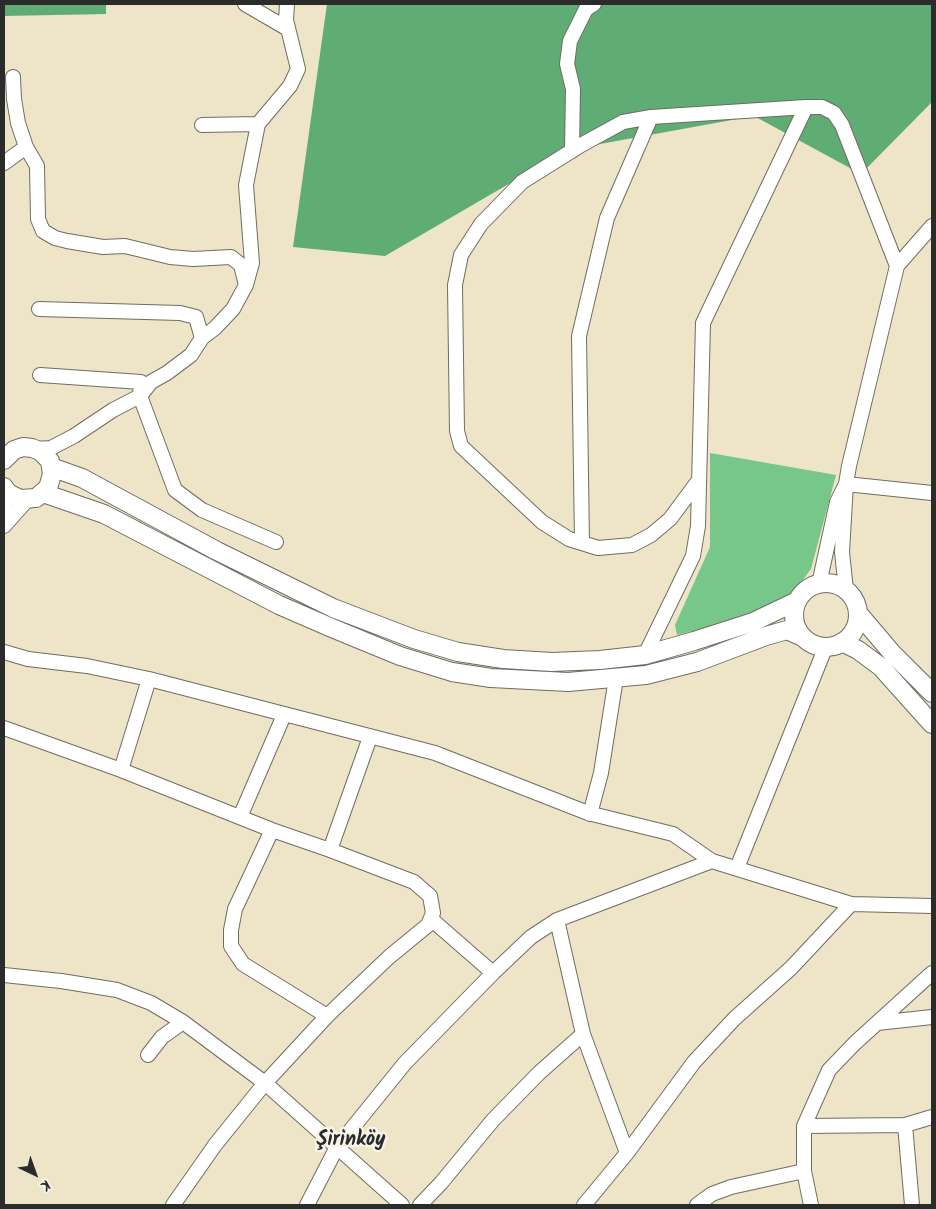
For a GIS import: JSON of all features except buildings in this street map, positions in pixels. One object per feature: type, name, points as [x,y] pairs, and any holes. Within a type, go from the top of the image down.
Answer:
[{"type":"main road","points":[[5,456],[23,447],[36,450],[45,455],[51,464],[82,478],[217,551],[333,608],[414,639],[458,652],[504,659],[552,662],[600,660],[645,655],[753,622],[797,601]]},
{"type":"main road","points":[[35,496],[51,482],[51,464]]},
{"type":"main road","points":[[6,490],[20,499],[35,496],[104,514],[279,605],[400,656],[452,672],[491,678],[568,682],[646,676],[697,662],[787,630],[802,637],[811,644],[834,644],[858,650],[881,667],[932,724]]},
{"type":"main road","points":[[802,637],[794,620],[794,610],[802,593],[810,587],[819,584],[838,585],[852,597],[858,613],[892,653],[932,693]]},
{"type":"main road","points":[[834,644],[854,630],[858,613]]},
{"type":"street","points":[[245,4],[288,29]]},
{"type":"street","points":[[36,450],[51,448],[74,436],[113,410],[140,396],[151,382],[167,373],[190,355],[202,338],[215,328],[233,309],[246,285],[252,263],[246,185],[258,124],[290,86],[298,69],[286,20],[287,4]]},
{"type":"street","points":[[572,151],[573,89],[567,64],[570,40],[586,9],[594,4]]},
{"type":"street","points":[[13,77],[18,123],[26,147],[37,166],[38,219],[43,232],[67,241],[103,247],[125,246],[170,257],[193,259],[231,257],[241,265],[246,285]]},
{"type":"street","points":[[645,655],[693,556],[698,526],[704,323],[806,107]]},
{"type":"street","points":[[699,480],[670,519],[651,535],[632,545],[598,548],[569,540],[542,522],[461,446],[457,431],[456,285],[461,256],[481,224],[522,182],[623,122],[650,117],[822,107],[834,113],[842,124],[898,266]]},
{"type":"street","points":[[582,544],[579,336],[607,218],[650,117]]},
{"type":"street","points":[[202,125],[258,124]]},
{"type":"street","points":[[4,163],[26,147]]},
{"type":"street","points":[[846,590],[842,552],[846,484],[849,466],[898,266],[932,226]]},
{"type":"street","points":[[39,309],[180,313],[196,317],[202,338]]},
{"type":"street","points":[[40,375],[140,382],[140,396],[175,490],[202,510],[276,542]]},
{"type":"street","points":[[51,464],[74,436]]},
{"type":"street","points":[[846,484],[932,493]]},
{"type":"street","points":[[819,584],[837,502],[846,484]]},
{"type":"street","points":[[4,512],[6,490]]},
{"type":"street","points":[[4,526],[35,496]]},
{"type":"street","points":[[737,868],[834,644]]},
{"type":"street","points":[[4,652],[28,659],[87,666],[149,679],[370,738],[435,753],[590,814],[673,834],[712,861],[850,904],[932,906]]},
{"type":"street","points":[[590,814],[601,773],[616,678]]},
{"type":"street","points":[[121,770],[149,679]]},
{"type":"street","points":[[240,817],[284,715]]},
{"type":"street","points":[[4,728],[121,770],[272,830],[414,882],[430,896],[434,913],[428,925],[389,957],[327,1016],[265,1083],[215,1145],[173,1205]]},
{"type":"street","points":[[330,850],[370,738]]},
{"type":"street","points":[[272,830],[235,909],[231,930],[231,946],[243,964],[327,1016]]},
{"type":"street","points":[[307,1205],[338,1147],[405,1063],[531,937],[556,920],[712,861]]},
{"type":"street","points":[[584,1205],[627,1153],[694,1062],[734,1020],[790,968],[850,904]]},
{"type":"street","points":[[431,919],[493,973]]},
{"type":"street","points":[[556,920],[583,1034],[627,1153]]},
{"type":"street","points":[[810,1205],[804,1171],[804,1126],[829,1070],[855,1043],[932,973]]},
{"type":"street","points":[[4,975],[61,981],[117,990],[151,1003],[183,1022],[265,1083],[402,1205]]},
{"type":"street","points":[[888,1013],[932,983]]},
{"type":"street","points":[[877,1023],[932,1017]]},
{"type":"street","points":[[148,1055],[162,1037],[183,1022]]},
{"type":"street","points":[[420,1205],[493,1120],[539,1073],[583,1034]]},
{"type":"street","points":[[804,1126],[905,1125],[932,1117]]},
{"type":"street","points":[[905,1125],[912,1205]]},
{"type":"street","points":[[697,1205],[712,1194],[731,1187],[804,1171]]},
{"type":"green space","points":[[4,4],[106,4],[106,14],[4,16]]},
{"type":"green space","points":[[327,4],[932,4],[932,102],[861,174],[754,116],[567,150],[385,256],[293,247]]},
{"type":"green space","points":[[710,453],[836,475],[811,569],[796,589],[777,603],[713,626],[677,635],[675,625],[710,547]]},
{"type":"district","name":"Şirinköy","points":[[351,1142]]}]
